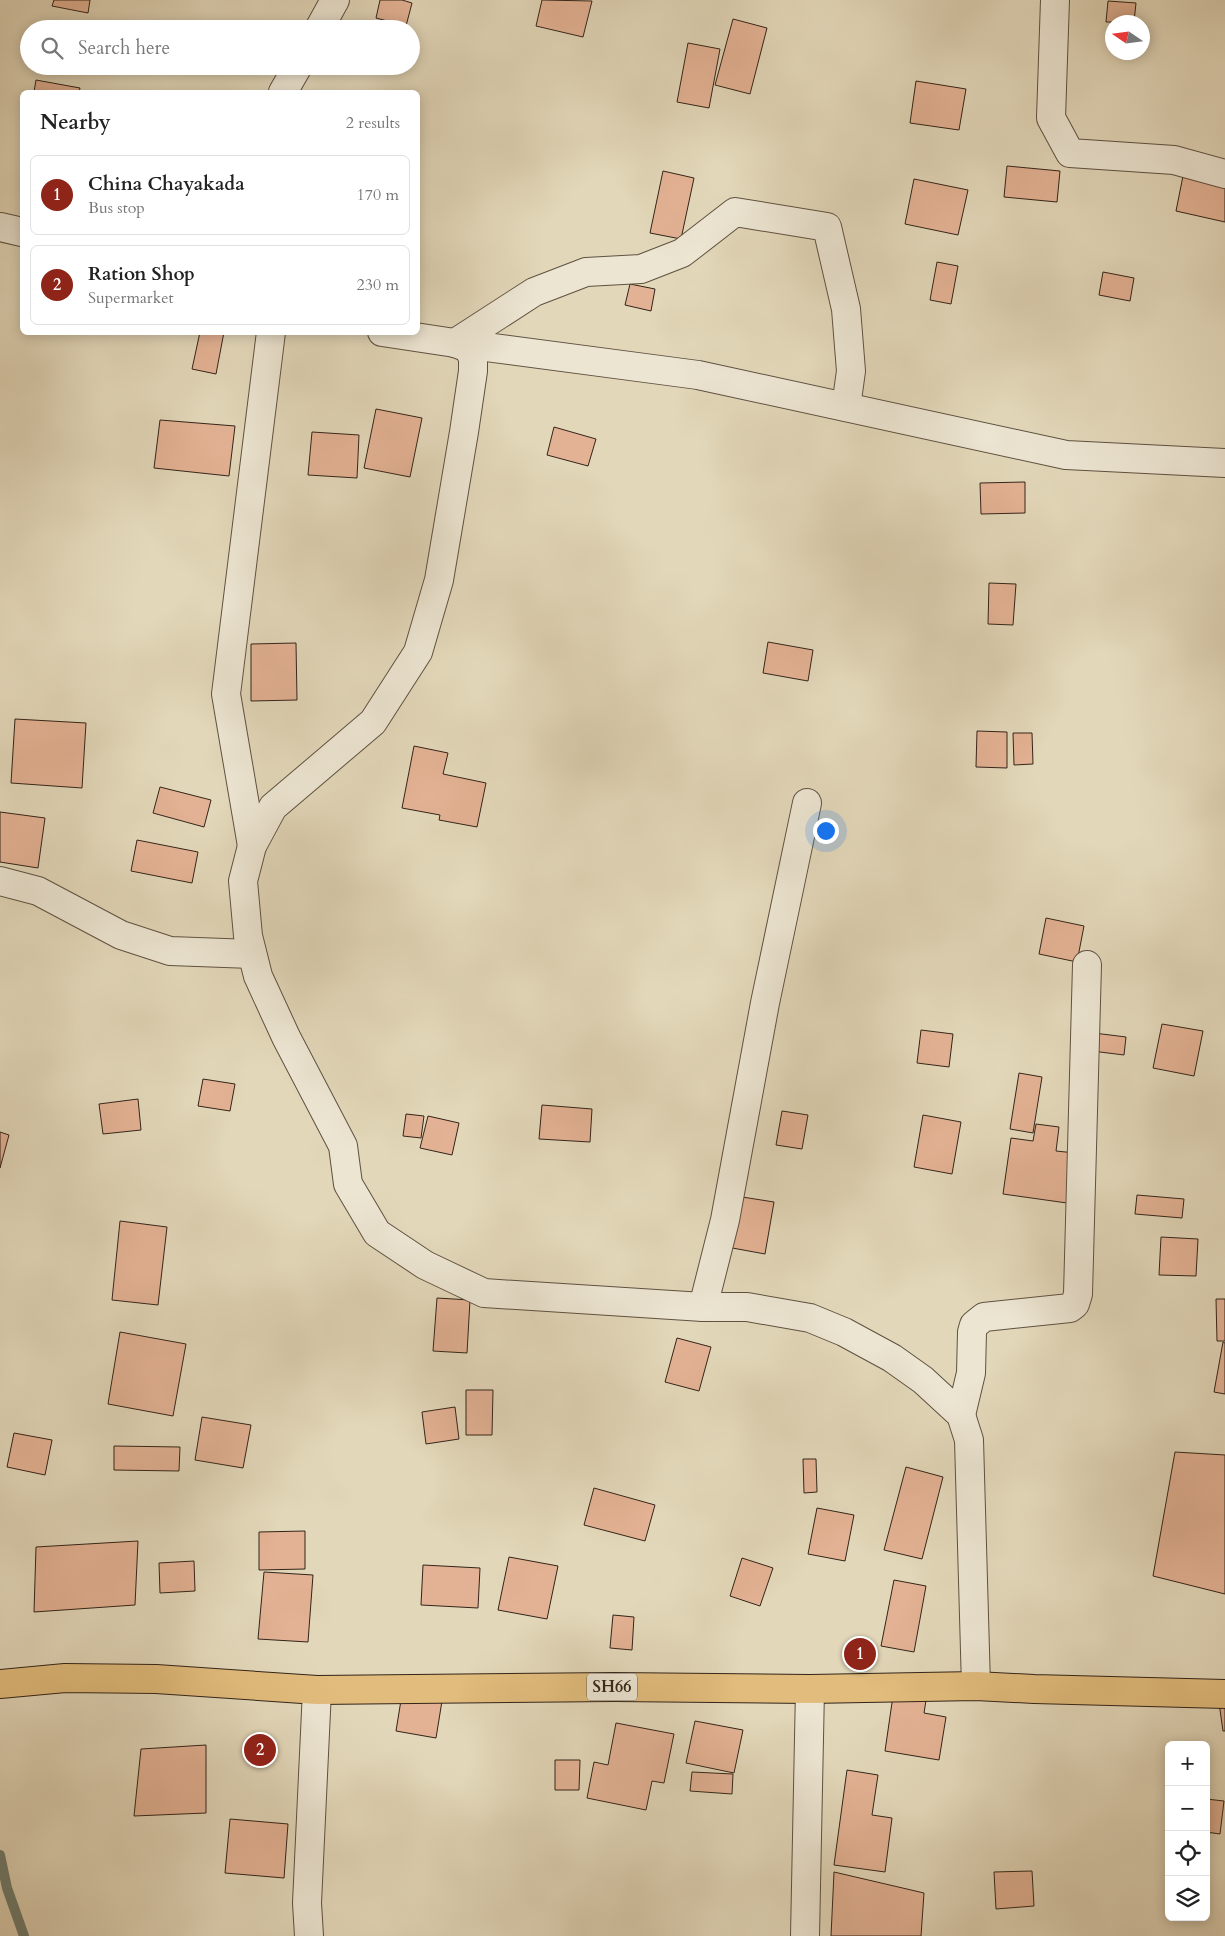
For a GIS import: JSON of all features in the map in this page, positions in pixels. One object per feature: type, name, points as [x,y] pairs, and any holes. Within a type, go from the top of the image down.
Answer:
[{"type":"main road","name":"SH66","points":[[0,1684],[66,1678],[156,1679],[316,1690],[614,1687],[810,1689],[976,1686],[1034,1690],[1225,1694]]},
{"type":"street","points":[[324,20],[336,0]]},
{"type":"street","points":[[1056,0],[1050,118],[1070,153],[1174,160],[1225,174]]},
{"type":"street","points":[[284,90],[293,75]]},
{"type":"street","points":[[454,343],[534,292],[586,272],[641,269],[682,253],[735,212],[827,227],[846,309],[851,371],[846,407]]},
{"type":"street","points":[[0,227],[20,232]]},
{"type":"street","points":[[252,846],[226,694],[271,335]]},
{"type":"street","points":[[402,335],[698,374],[1066,455],[1225,463]]},
{"type":"street","points":[[454,343],[468,348],[473,358],[473,371],[439,580],[418,652],[373,722],[273,807],[252,846],[243,881],[248,936],[258,976],[286,1037],[343,1146],[348,1184],[377,1233],[424,1265],[484,1293],[702,1307],[747,1307],[810,1318],[844,1332],[892,1358],[923,1380],[961,1415],[969,1440],[976,1686]]},
{"type":"street","points":[[702,1307],[725,1220],[765,1003],[807,803]]},
{"type":"street","points":[[0,881],[38,891],[121,935],[170,951],[252,954]]},
{"type":"street","points":[[961,1415],[972,1373],[971,1346],[974,1325],[984,1317],[1070,1308],[1075,1304],[1078,1294],[1087,965]]},
{"type":"street","points":[[805,1936],[810,1689]]},
{"type":"street","points":[[309,1936],[307,1903],[316,1690]]},
{"type":"building","points":[[54,0],[90,0],[88,13],[52,6]]},
{"type":"building","points":[[380,0],[402,0],[412,3],[408,20],[384,20],[376,18]]},
{"type":"building","points":[[542,0],[592,1],[583,37],[536,26]]},
{"type":"building","points":[[1108,1],[1136,3],[1135,15],[1107,15]]},
{"type":"building","points":[[733,19],[767,28],[750,94],[715,85]]},
{"type":"building","points":[[688,43],[720,49],[709,108],[677,102]]},
{"type":"building","points":[[36,80],[80,88],[80,90],[34,90]]},
{"type":"building","points":[[916,81],[966,89],[959,130],[910,123]]},
{"type":"building","points":[[1007,166],[1060,171],[1057,202],[1004,197]]},
{"type":"building","points":[[663,171],[694,178],[681,239],[650,233]]},
{"type":"building","points":[[1183,176],[1225,184],[1225,222],[1176,211]]},
{"type":"building","points":[[914,179],[968,190],[958,235],[905,224]]},
{"type":"building","points":[[937,262],[958,266],[951,304],[930,300]]},
{"type":"building","points":[[1103,272],[1134,278],[1130,301],[1099,295]]},
{"type":"building","points":[[630,284],[655,289],[651,311],[625,305]]},
{"type":"building","points":[[199,335],[223,335],[216,374],[192,369]]},
{"type":"building","points":[[376,409],[422,418],[410,477],[364,468]]},
{"type":"building","points":[[160,420],[235,426],[229,476],[154,468]]},
{"type":"building","points":[[554,427],[596,439],[588,466],[547,455]]},
{"type":"building","points":[[312,432],[359,435],[357,478],[308,475]]},
{"type":"building","points":[[1025,482],[1025,513],[981,514],[980,483]]},
{"type":"building","points":[[989,583],[1016,584],[1013,625],[988,624]]},
{"type":"building","points":[[768,642],[813,650],[808,681],[763,673]]},
{"type":"building","points":[[296,643],[297,700],[251,701],[251,644]]},
{"type":"building","points":[[15,719],[86,723],[82,788],[11,783]]},
{"type":"building","points":[[977,731],[1007,732],[1007,768],[976,767]]},
{"type":"building","points":[[1013,733],[1032,733],[1033,764],[1014,765]]},
{"type":"building","points":[[414,746],[448,753],[443,774],[486,783],[477,827],[439,820],[440,815],[402,808]]},
{"type":"building","points":[[160,787],[211,800],[204,827],[153,813]]},
{"type":"building","points":[[0,812],[45,818],[38,868],[0,862]]},
{"type":"building","points":[[137,840],[198,852],[192,883],[131,871]]},
{"type":"building","points":[[1046,918],[1084,926],[1077,962],[1039,954]]},
{"type":"building","points":[[1162,1024],[1203,1031],[1194,1076],[1153,1068]]},
{"type":"building","points":[[921,1030],[953,1034],[949,1067],[917,1063]]},
{"type":"building","points":[[1094,1033],[1126,1037],[1124,1055],[1092,1051]]},
{"type":"building","points":[[1019,1073],[1042,1077],[1033,1133],[1010,1129]]},
{"type":"building","points":[[203,1079],[235,1084],[230,1111],[198,1106]]},
{"type":"building","points":[[138,1099],[141,1130],[103,1134],[99,1104]]},
{"type":"building","points":[[542,1105],[592,1109],[590,1142],[539,1139]]},
{"type":"building","points":[[782,1111],[808,1115],[802,1149],[776,1145]]},
{"type":"building","points":[[406,1114],[424,1116],[421,1138],[403,1136]]},
{"type":"building","points":[[923,1115],[961,1122],[952,1174],[914,1167]]},
{"type":"building","points":[[428,1116],[459,1123],[452,1155],[420,1148]]},
{"type":"building","points":[[1036,1124],[1059,1127],[1056,1151],[1075,1153],[1067,1203],[1003,1194],[1011,1138],[1033,1141]]},
{"type":"building","points":[[0,1132],[9,1135],[0,1168]]},
{"type":"building","points":[[1137,1195],[1184,1199],[1182,1218],[1135,1214]]},
{"type":"building","points":[[736,1196],[774,1202],[765,1254],[727,1247]]},
{"type":"building","points":[[120,1221],[167,1227],[158,1305],[112,1300]]},
{"type":"building","points":[[1161,1237],[1198,1239],[1196,1276],[1159,1275]]},
{"type":"building","points":[[437,1298],[470,1300],[467,1353],[433,1351]]},
{"type":"building","points":[[1216,1299],[1225,1299],[1225,1341],[1217,1341]]},
{"type":"building","points":[[120,1332],[186,1344],[173,1416],[108,1404]]},
{"type":"building","points":[[677,1338],[711,1347],[699,1391],[665,1382]]},
{"type":"building","points":[[1223,1342],[1225,1343],[1225,1394],[1214,1392]]},
{"type":"building","points":[[466,1390],[493,1390],[492,1435],[466,1435]]},
{"type":"building","points":[[455,1407],[459,1439],[426,1444],[422,1412]]},
{"type":"building","points":[[202,1417],[251,1425],[243,1468],[195,1460]]},
{"type":"building","points":[[14,1433],[52,1440],[45,1475],[7,1467]]},
{"type":"building","points":[[114,1446],[180,1447],[179,1471],[114,1470]]},
{"type":"building","points":[[1175,1452],[1225,1455],[1225,1594],[1153,1576]]},
{"type":"building","points":[[803,1459],[816,1459],[817,1492],[804,1493]]},
{"type":"building","points":[[906,1467],[943,1477],[922,1559],[884,1550]]},
{"type":"building","points":[[594,1488],[655,1505],[645,1541],[584,1525]]},
{"type":"building","points":[[817,1508],[854,1515],[845,1561],[808,1554]]},
{"type":"building","points":[[305,1531],[305,1569],[259,1570],[259,1532]]},
{"type":"building","points":[[138,1541],[135,1605],[34,1612],[36,1547]]},
{"type":"building","points":[[509,1557],[558,1566],[547,1619],[498,1610]]},
{"type":"building","points":[[742,1558],[773,1568],[760,1606],[730,1596]]},
{"type":"building","points":[[194,1561],[195,1591],[160,1593],[159,1563]]},
{"type":"building","points":[[423,1565],[480,1568],[478,1608],[421,1605]]},
{"type":"building","points":[[264,1572],[313,1575],[308,1642],[258,1639]]},
{"type":"building","points":[[894,1580],[926,1586],[914,1652],[881,1646]]},
{"type":"building","points":[[613,1615],[634,1617],[632,1650],[610,1648]]},
{"type":"building","points":[[894,1689],[927,1694],[924,1713],[946,1717],[939,1760],[885,1751]]},
{"type":"building","points":[[402,1694],[442,1701],[436,1738],[396,1731]]},
{"type":"building","points":[[1225,1702],[1225,1731],[1223,1731],[1219,1703]]},
{"type":"building","points":[[695,1721],[743,1730],[734,1773],[686,1763]]},
{"type":"building","points":[[616,1723],[674,1734],[664,1783],[652,1781],[646,1810],[587,1798],[594,1762],[608,1765]]},
{"type":"building","points":[[206,1745],[206,1813],[134,1816],[141,1749]]},
{"type":"building","points":[[555,1760],[580,1760],[579,1790],[555,1790]]},
{"type":"building","points":[[847,1770],[878,1775],[872,1815],[892,1818],[885,1872],[834,1865]]},
{"type":"building","points":[[692,1772],[733,1774],[732,1794],[690,1791]]},
{"type":"building","points":[[1210,1799],[1224,1801],[1220,1834],[1210,1833]]},
{"type":"building","points":[[230,1819],[288,1824],[284,1878],[225,1873]]},
{"type":"building","points":[[1032,1871],[1034,1906],[996,1909],[994,1872]]},
{"type":"building","points":[[834,1872],[924,1893],[921,1936],[831,1936]]},
{"type":"waterway","points":[[0,1855],[7,1888],[24,1936]]},
{"type":"place","name":"China Chayakada","points":[[860,1654]]},
{"type":"place","name":"Ration Shop","points":[[260,1750]]}]
